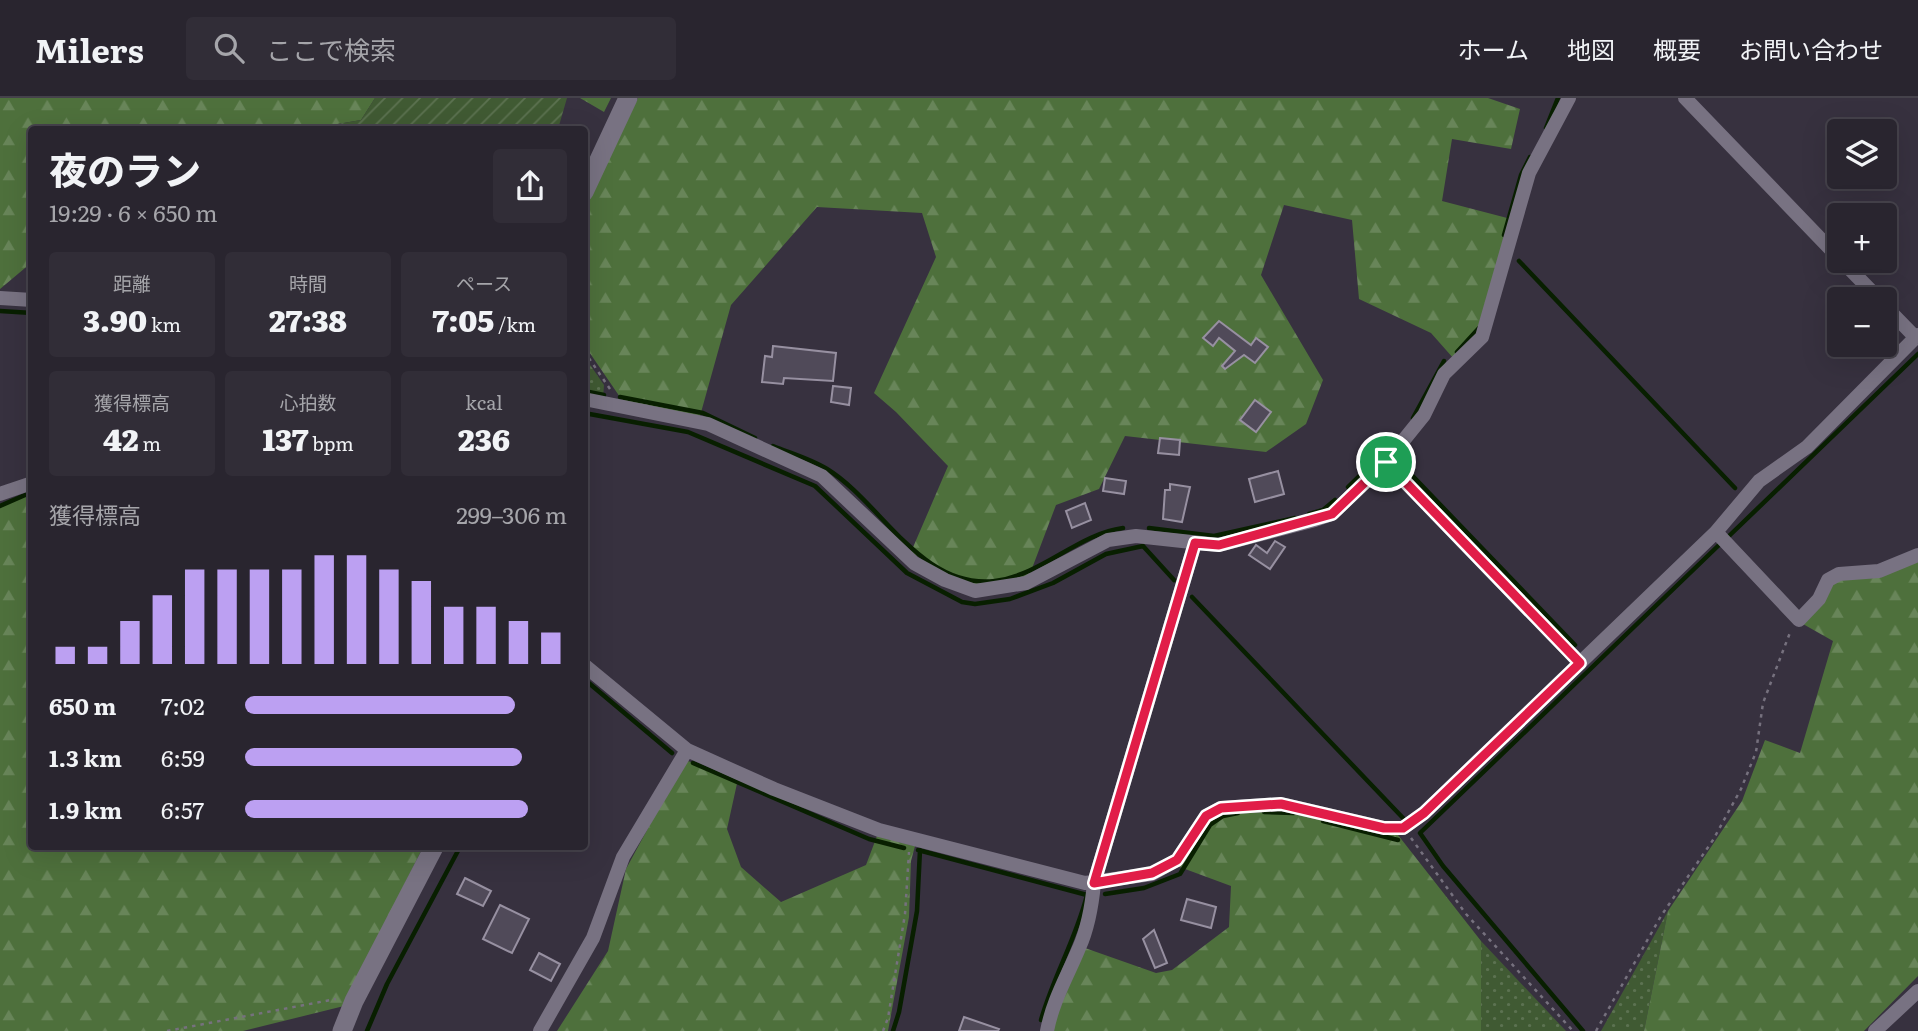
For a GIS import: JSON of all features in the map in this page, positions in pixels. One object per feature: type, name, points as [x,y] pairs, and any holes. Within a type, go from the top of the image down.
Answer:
[{"type":"street","points":[[588,183],[628,98]]},
{"type":"street","points":[[588,399],[612,402],[708,424],[822,476],[914,563],[945,580],[975,591],[1026,583],[1108,540],[1136,536],[1219,545],[1332,514],[1386,462],[1424,415],[1444,374],[1482,337],[1529,173],[1569,98]]},
{"type":"street","points":[[1685,98],[1827,246]]},
{"type":"street","points":[[1853,273],[1867,287]]},
{"type":"street","points":[[0,298],[28,300]]},
{"type":"street","points":[[588,668],[687,750],[774,789],[879,830],[1085,883],[1152,873],[1177,860],[1206,816],[1221,808],[1281,804],[1384,828],[1403,828],[1424,813],[1716,532],[1759,481],[1807,447],[1917,336],[1897,317]]},
{"type":"street","points":[[1386,462],[1580,663]]},
{"type":"street","points":[[0,494],[28,484]]},
{"type":"street","points":[[1716,532],[1800,620],[1819,599],[1828,580],[1839,573],[1879,571],[1918,555]]},
{"type":"street","points":[[1047,1031],[1057,992],[1079,948],[1091,911],[1094,883],[1195,543]]},
{"type":"street","points":[[540,1031],[593,938],[623,857],[687,750]]},
{"type":"street","points":[[342,1031],[355,999],[432,850]]},
{"type":"street","points":[[1875,1031],[1918,991]]},
{"type":"path","points":[[588,357],[607,383],[612,402]]},
{"type":"path","points":[[1596,1031],[1661,916],[1713,840],[1741,789],[1756,752],[1763,703],[1791,629],[1800,620]]},
{"type":"path","points":[[1403,828],[1466,914],[1573,1031]]},
{"type":"path","points":[[883,1031],[888,1018],[905,914],[907,869],[913,839]]},
{"type":"path","points":[[167,1031],[346,998]]},
{"type":"green space","points":[[0,98],[375,98],[361,120],[326,126],[28,126],[28,266],[0,289]]},
{"type":"green space","points":[[375,98],[567,98],[559,126],[326,126],[361,120]]},
{"type":"green space","points":[[580,98],[611,98],[604,112]]},
{"type":"green space","points":[[638,98],[1488,98],[1520,109],[1511,149],[1452,139],[1442,201],[1511,219],[1479,333],[1454,359],[1431,333],[1359,299],[1352,220],[1284,205],[1261,275],[1323,380],[1306,424],[1266,452],[1125,436],[1099,489],[1056,505],[1028,579],[975,585],[947,575],[911,552],[948,466],[874,393],[936,257],[922,213],[817,207],[731,305],[700,416],[622,400],[588,350],[588,204]]},
{"type":"green space","points":[[588,362],[604,385],[603,399],[588,396]]},
{"type":"green space","points":[[28,492],[28,850],[422,850],[344,1006],[243,1031],[0,1031],[0,504]]},
{"type":"green space","points":[[1918,562],[1918,976],[1864,1031],[1644,1031],[1668,911],[1742,801],[1765,740],[1800,753],[1833,641],[1803,624],[1833,581]]},
{"type":"green space","points":[[685,760],[738,779],[727,829],[741,867],[781,902],[866,865],[877,836],[915,846],[911,861],[909,917],[888,1031],[557,1031],[608,951],[626,869]]},
{"type":"green space","points":[[1258,809],[1398,835],[1481,941],[1481,1031],[1052,1031],[1054,1015],[1085,948],[1156,973],[1172,970],[1229,927],[1231,886],[1177,866],[1205,824],[1220,813]]},
{"type":"green space","points":[[1668,911],[1644,1031],[1601,1031]]},
{"type":"green space","points":[[1481,941],[1566,1031],[1481,1031]]},
{"type":"building","points":[[1219,321],[1251,345],[1256,338],[1268,347],[1255,363],[1244,355],[1225,369],[1222,366],[1235,351],[1219,338],[1213,346],[1203,338]]},
{"type":"building","points":[[773,346],[836,353],[833,381],[784,378],[783,384],[762,382],[765,356],[772,357]]},
{"type":"building","points":[[833,386],[851,388],[849,405],[831,402]]},
{"type":"building","points":[[1255,400],[1271,412],[1256,432],[1240,420]]},
{"type":"building","points":[[1160,438],[1180,440],[1179,455],[1158,453]]},
{"type":"building","points":[[1278,471],[1284,494],[1255,502],[1249,479]]},
{"type":"building","points":[[1105,478],[1126,481],[1124,494],[1103,491]]},
{"type":"building","points":[[1170,484],[1190,487],[1182,522],[1163,519],[1165,490],[1170,490]]},
{"type":"building","points":[[1085,503],[1091,520],[1072,528],[1066,511]]},
{"type":"building","points":[[1275,541],[1285,547],[1270,569],[1249,555],[1256,545],[1267,553]]},
{"type":"building","points":[[465,878],[491,891],[483,906],[457,894]]},
{"type":"building","points":[[1187,899],[1216,907],[1211,928],[1181,920]]},
{"type":"building","points":[[500,905],[529,919],[512,953],[483,939]]},
{"type":"building","points":[[1154,930],[1167,963],[1155,968],[1143,939]]},
{"type":"building","points":[[539,953],[560,964],[551,981],[530,970]]},
{"type":"building","points":[[964,1017],[999,1029],[959,1031]]},
{"type":"waterway","points":[[1546,128],[1558,98]]},
{"type":"waterway","points":[[1504,235],[1521,175],[1530,157]]},
{"type":"waterway","points":[[1519,261],[1735,488]]},
{"type":"waterway","points":[[0,311],[28,313]]},
{"type":"waterway","points":[[1457,352],[1479,328]]},
{"type":"waterway","points":[[1729,536],[1918,354]]},
{"type":"waterway","points":[[1413,418],[1444,361]]},
{"type":"waterway","points":[[588,392],[604,395]]},
{"type":"waterway","points":[[620,397],[703,413],[755,438]]},
{"type":"waterway","points":[[588,414],[688,432],[815,486],[907,573],[962,602],[975,604],[1010,599],[1053,583],[1106,554],[1143,546],[1174,580]]},
{"type":"waterway","points":[[773,446],[827,469],[847,484],[924,558],[945,572],[969,580],[995,581],[1012,577],[1091,538],[1123,528]]},
{"type":"waterway","points":[[1348,487],[1390,446]]},
{"type":"waterway","points":[[1405,468],[1575,645]]},
{"type":"waterway","points":[[0,506],[28,494]]},
{"type":"waterway","points":[[1309,514],[1323,510],[1335,500]]},
{"type":"waterway","points":[[1149,528],[1214,536],[1295,518]]},
{"type":"waterway","points":[[1583,1031],[1443,866],[1420,833],[1719,545]]},
{"type":"waterway","points":[[1192,597],[1403,818]]},
{"type":"waterway","points":[[588,682],[672,753]]},
{"type":"waterway","points":[[693,763],[869,839],[904,848]]},
{"type":"waterway","points":[[1264,812],[1294,813]]},
{"type":"waterway","points":[[1105,894],[1144,888],[1180,874],[1210,825],[1223,816],[1238,813]]},
{"type":"waterway","points":[[1323,821],[1398,840]]},
{"type":"waterway","points":[[367,1031],[387,984],[458,850]]},
{"type":"waterway","points":[[918,850],[1087,895],[1041,1020]]},
{"type":"waterway","points":[[893,1031],[899,1012],[917,911],[920,850]]},
{"type":"route","points":[[1386,462],[1580,663],[1424,813],[1403,828],[1384,828],[1281,804],[1221,808],[1206,816],[1177,860],[1152,873],[1094,883],[1195,543],[1219,545],[1332,514],[1386,462]]}]
